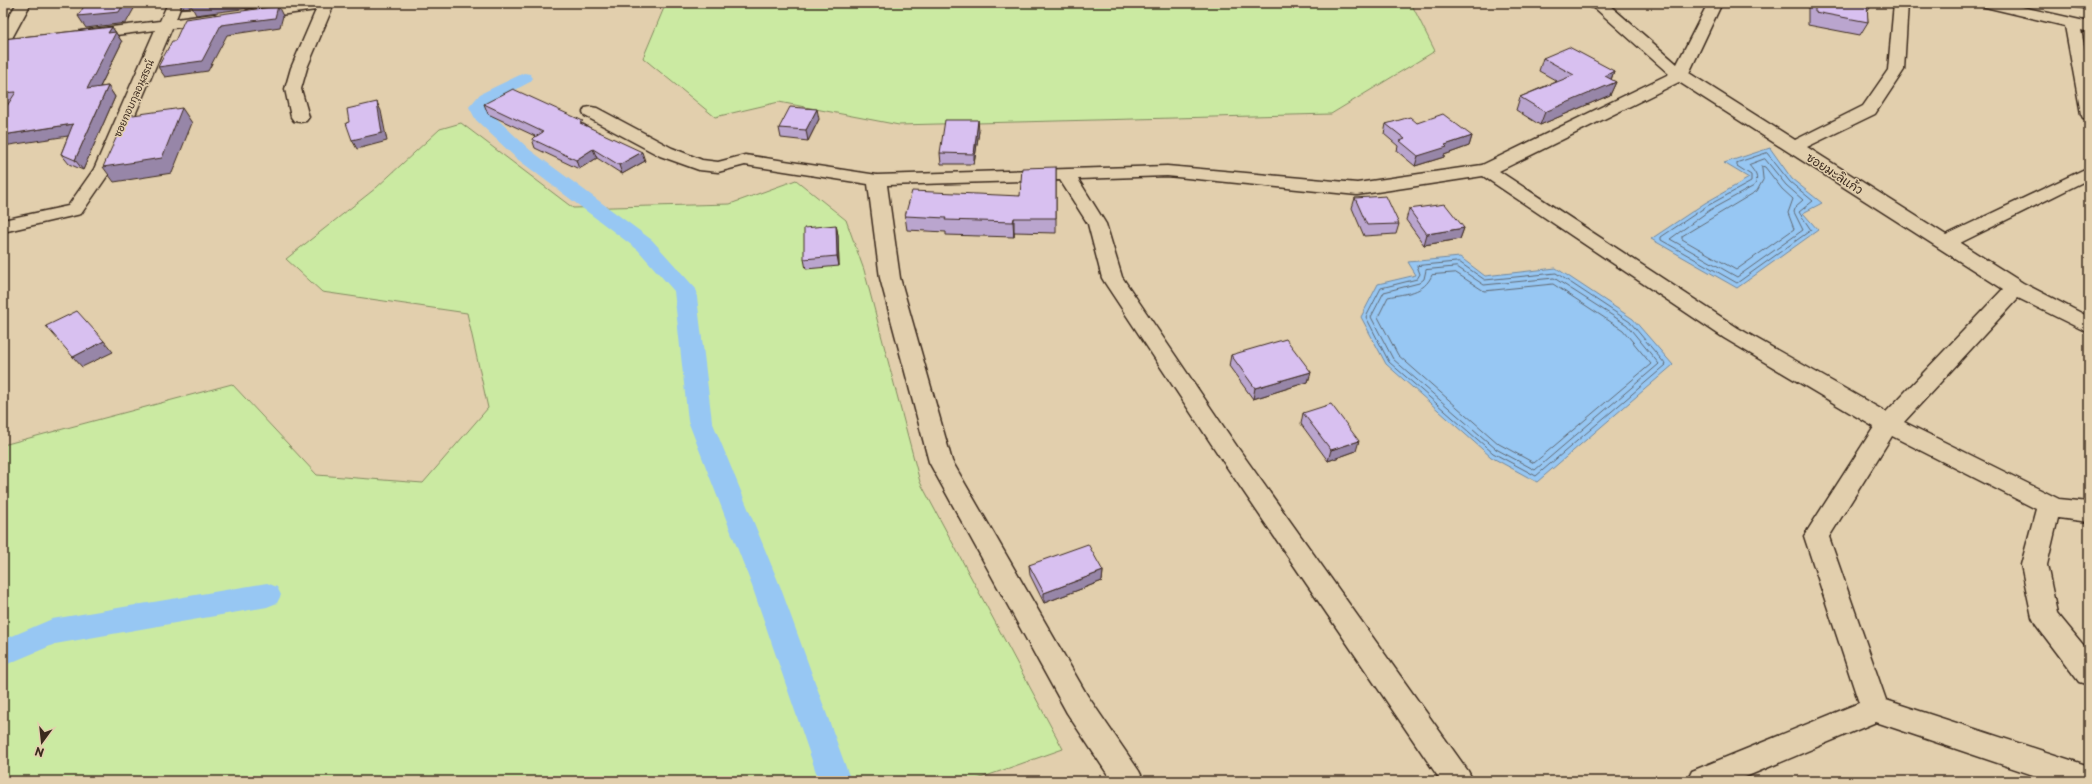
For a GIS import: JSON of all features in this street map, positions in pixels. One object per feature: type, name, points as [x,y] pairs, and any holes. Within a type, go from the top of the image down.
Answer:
[{"type":"street","points":[[3,42],[24,3]]},
{"type":"street","name":"ซอยกอบกุลอนุสรณ์","points":[[3,226],[74,210],[103,169],[165,25],[176,3]]},
{"type":"street","points":[[73,35],[230,17],[326,3]]},
{"type":"street","points":[[300,117],[293,89],[299,68],[326,3]]},
{"type":"street","name":"ซอยมะลิแก้ว","points":[[1593,3],[1601,6],[1680,75],[2016,288],[2089,326]]},
{"type":"street","points":[[591,112],[666,152],[699,165],[718,167],[745,160],[877,180],[1167,171],[1357,189],[1486,170],[1680,75],[1715,3]]},
{"type":"street","points":[[1794,147],[1869,110],[1896,70],[1901,3]]},
{"type":"street","points":[[1986,3],[2089,27]]},
{"type":"street","points":[[2072,24],[2089,114]]},
{"type":"street","points":[[3,42],[18,41]]},
{"type":"street","points":[[1486,170],[1731,333],[1888,424],[2055,508],[2089,512]]},
{"type":"street","points":[[1945,243],[2089,172]]},
{"type":"street","points":[[1066,174],[1097,224],[1112,278],[1230,454],[1458,781]]},
{"type":"street","points":[[877,180],[890,278],[941,462],[1077,704],[1129,781]]},
{"type":"street","points":[[1874,709],[1816,536],[1888,424],[2016,288]]},
{"type":"street","points":[[2049,505],[2034,565],[2045,617],[2089,673]]},
{"type":"street","points":[[1702,781],[1874,709],[2089,780]]},
{"type":"green space","points":[[666,3],[1411,3],[1435,51],[1331,114],[899,125],[779,102],[715,117],[643,58]]},
{"type":"green space","points":[[461,123],[573,208],[730,204],[796,180],[846,220],[864,270],[920,482],[1063,749],[972,781],[3,781],[3,445],[232,384],[317,475],[423,483],[488,408],[467,313],[322,292],[286,259],[376,188],[440,129]]},
{"type":"water","points":[[1770,148],[1792,179],[1822,203],[1803,213],[1818,230],[1737,288],[1651,239],[1705,203],[1749,178],[1724,163]]},
{"type":"water","points":[[1460,257],[1485,276],[1556,268],[1633,319],[1673,365],[1537,482],[1491,457],[1386,364],[1361,317],[1378,284],[1416,275],[1408,262]]},
{"type":"building","points":[[86,3],[124,3],[119,12],[78,16]]},
{"type":"building","points":[[1815,3],[1867,3],[1868,22],[1815,12]]},
{"type":"building","points":[[278,6],[275,18],[221,25],[202,61],[158,67],[172,41],[175,41],[185,19]]},
{"type":"building","points":[[112,27],[108,33],[116,32],[87,89],[108,86],[75,160],[61,154],[73,124],[3,135],[3,112],[16,92],[3,93],[3,39]]},
{"type":"building","points":[[1569,47],[1614,71],[1605,76],[1616,82],[1545,112],[1520,97],[1574,75],[1543,58]]},
{"type":"building","points":[[513,89],[583,121],[580,123],[642,152],[619,165],[593,149],[576,160],[532,139],[543,132],[484,104]]},
{"type":"building","points":[[377,102],[382,133],[352,140],[346,123],[349,122],[347,109]]},
{"type":"building","points":[[790,107],[817,109],[806,130],[779,128]]},
{"type":"building","points":[[182,108],[162,158],[103,167],[126,116]]},
{"type":"building","points":[[1443,114],[1472,136],[1445,145],[1447,147],[1418,156],[1400,141],[1405,139],[1386,124],[1410,117],[1417,123]]},
{"type":"building","points":[[945,120],[978,120],[974,154],[940,153]]},
{"type":"building","points":[[1056,167],[1056,218],[1014,218],[1013,222],[945,220],[946,218],[905,216],[912,191],[1020,196],[1022,168]]},
{"type":"building","points":[[1386,196],[1399,224],[1367,225],[1355,198]]},
{"type":"building","points":[[1445,204],[1464,228],[1427,234],[1409,209]]},
{"type":"building","points":[[836,225],[837,256],[804,259],[804,228]]},
{"type":"building","points":[[77,311],[104,341],[73,357],[46,326]]},
{"type":"building","points":[[1286,339],[1311,372],[1255,388],[1231,355]]},
{"type":"building","points":[[1331,404],[1359,441],[1331,450],[1303,413]]},
{"type":"building","points":[[1088,544],[1103,571],[1044,593],[1029,565]]},
{"type":"waterway","points":[[524,78],[486,98],[478,107],[483,116],[523,154],[645,245],[685,289],[700,421],[766,586],[835,781]]},
{"type":"waterway","points":[[3,653],[52,632],[267,595]]}]
